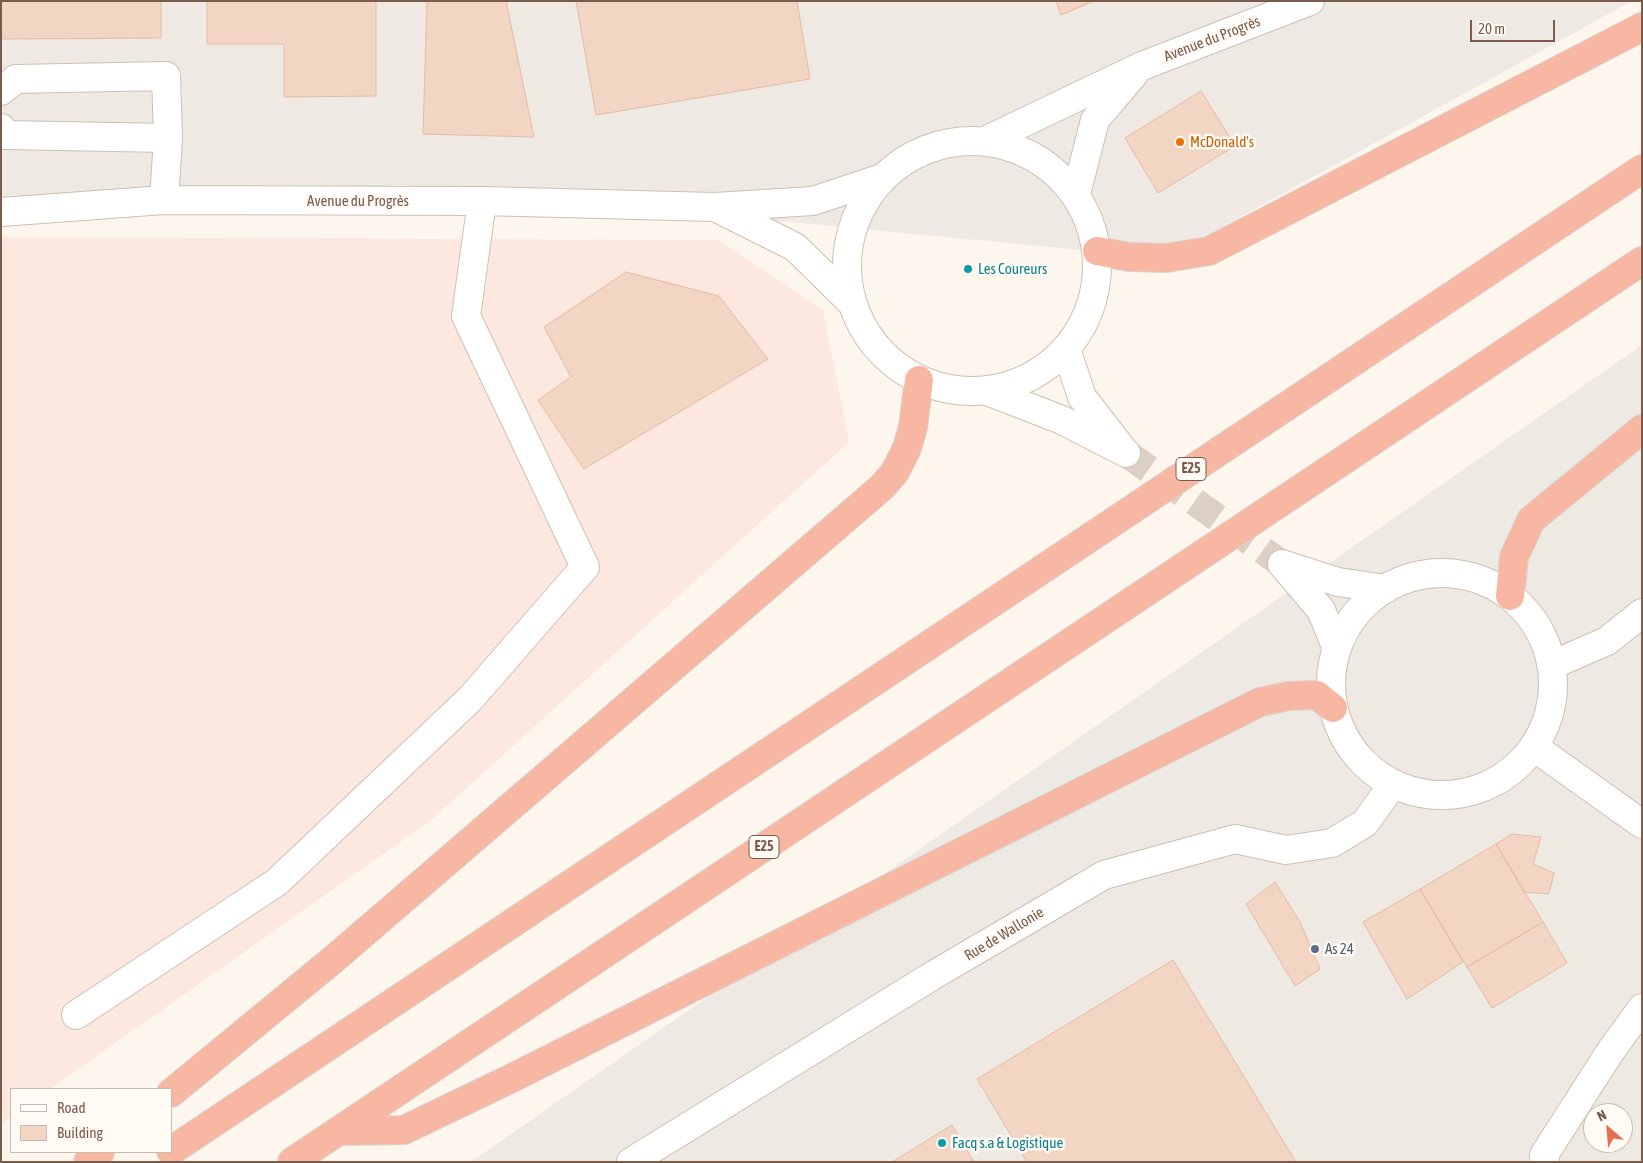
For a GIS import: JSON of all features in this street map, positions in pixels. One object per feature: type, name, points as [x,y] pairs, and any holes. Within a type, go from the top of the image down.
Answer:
[{"type":"highway","points":[[1097,251],[1129,257],[1166,258],[1209,251],[1642,27]]},
{"type":"highway","name":"E25","points":[[172,1150],[1642,169]]},
{"type":"highway","name":"E25","points":[[292,1162],[1642,261]]},
{"type":"highway","points":[[172,1092],[343,951],[882,488],[895,472],[907,448],[913,427],[919,380]]},
{"type":"highway","points":[[1510,596],[1514,557],[1531,520],[1642,429]]},
{"type":"highway","points":[[338,1131],[404,1130],[510,1079],[1260,702],[1288,696],[1317,695],[1334,708]]},
{"type":"highway","points":[[88,1162],[99,1153]]},
{"type":"highway","name":"E25","points":[[155,1162],[168,1153]]},
{"type":"street","name":"Avenue du Progrès","points":[[985,141],[1142,66],[1310,1]]},
{"type":"street","name":"Avenue du Progrès","points":[[1076,194],[1095,120],[1142,66]]},
{"type":"street","points":[[1,91],[16,79],[166,76],[168,138],[164,200]]},
{"type":"street","points":[[2,133],[168,138]]},
{"type":"street","points":[[985,141],[1020,149],[1051,167],[1076,194],[1090,222],[1097,251],[1094,295],[1086,320],[1066,349],[1031,377],[987,391],[952,390],[919,380],[890,361],[866,334],[852,303],[846,259],[857,215],[882,178],[912,155],[947,142],[985,141]]},
{"type":"street","name":"Avenue du Progrès","points":[[1,212],[164,200],[482,201],[715,207],[813,201],[882,178]]},
{"type":"street","points":[[76,1015],[277,882],[470,699],[585,567],[466,316],[482,201]]},
{"type":"street","name":"Avenue du Progrès","points":[[715,207],[795,247],[852,303]]},
{"type":"street","points":[[987,391],[1062,420],[1126,453],[1082,396],[1066,349]]},
{"type":"street","points":[[1336,649],[1321,610],[1282,564],[1338,582],[1386,589]]},
{"type":"street","points":[[1449,574],[1482,580],[1510,596],[1530,615],[1544,639],[1552,665],[1553,694],[1547,722],[1534,748],[1512,771],[1485,787],[1455,795],[1423,794],[1393,784],[1366,766],[1345,739],[1334,708],[1331,678],[1336,649],[1348,626],[1365,605],[1386,589],[1416,576],[1449,574]]},
{"type":"street","points":[[1552,665],[1606,641],[1642,613]]},
{"type":"street","points":[[1534,748],[1642,824]]},
{"type":"street","name":"Rue de Wallonie","points":[[631,1162],[932,976],[1104,875],[1235,839],[1286,850],[1332,843],[1365,823],[1393,784]]},
{"type":"street","points":[[1545,1162],[1544,1156],[1549,1148],[1610,1052],[1642,1008]]},
{"type":"shaded area","points":[[1,1],[1632,1],[1166,258],[399,185],[1,206]]},
{"type":"shaded area","points":[[1,237],[718,240],[823,310],[849,442],[430,821],[51,1088],[10,1088],[10,1118],[1,1124]]},
{"type":"shaded area","points":[[1642,345],[1642,1162],[471,1162]]},
{"type":"building","points":[[1,1],[161,1],[161,38],[1,39]]},
{"type":"building","points":[[207,1],[376,1],[376,96],[284,97],[284,44],[207,44]]},
{"type":"building","points":[[427,1],[506,1],[534,137],[423,134]]},
{"type":"building","points":[[576,1],[797,1],[810,79],[596,115]]},
{"type":"building","points":[[1056,1],[1094,1],[1061,15]]},
{"type":"building","name":"McDonald's","points":[[1201,91],[1235,146],[1158,193],[1125,138]]},
{"type":"building","points":[[626,272],[719,296],[768,359],[584,469],[538,400],[571,377],[544,327]]},
{"type":"building","points":[[1512,834],[1541,837],[1533,864],[1554,873],[1549,894],[1524,892],[1496,844]]},
{"type":"building","points":[[1496,844],[1543,922],[1467,967],[1420,889]]},
{"type":"building","points":[[1275,882],[1300,922],[1320,969],[1295,986],[1246,904]]},
{"type":"building","points":[[1420,889],[1463,962],[1407,999],[1363,922]]},
{"type":"building","points":[[1543,922],[1567,963],[1492,1008],[1467,967]]},
{"type":"building","points":[[1173,960],[1296,1162],[1027,1162],[977,1079]]},
{"type":"building","name":"Facq s.a & Logistique","points":[[952,1125],[974,1162],[892,1162]]},
{"type":"tunnel","points":[[1126,453],[1282,564]]},
{"type":"place","name":"McDonald's","points":[[1180,142]]},
{"type":"place","name":"Les Coureurs","points":[[968,269]]},
{"type":"place","name":"As 24","points":[[1315,949]]},
{"type":"place","name":"Facq s.a & Logistique","points":[[942,1143]]}]
